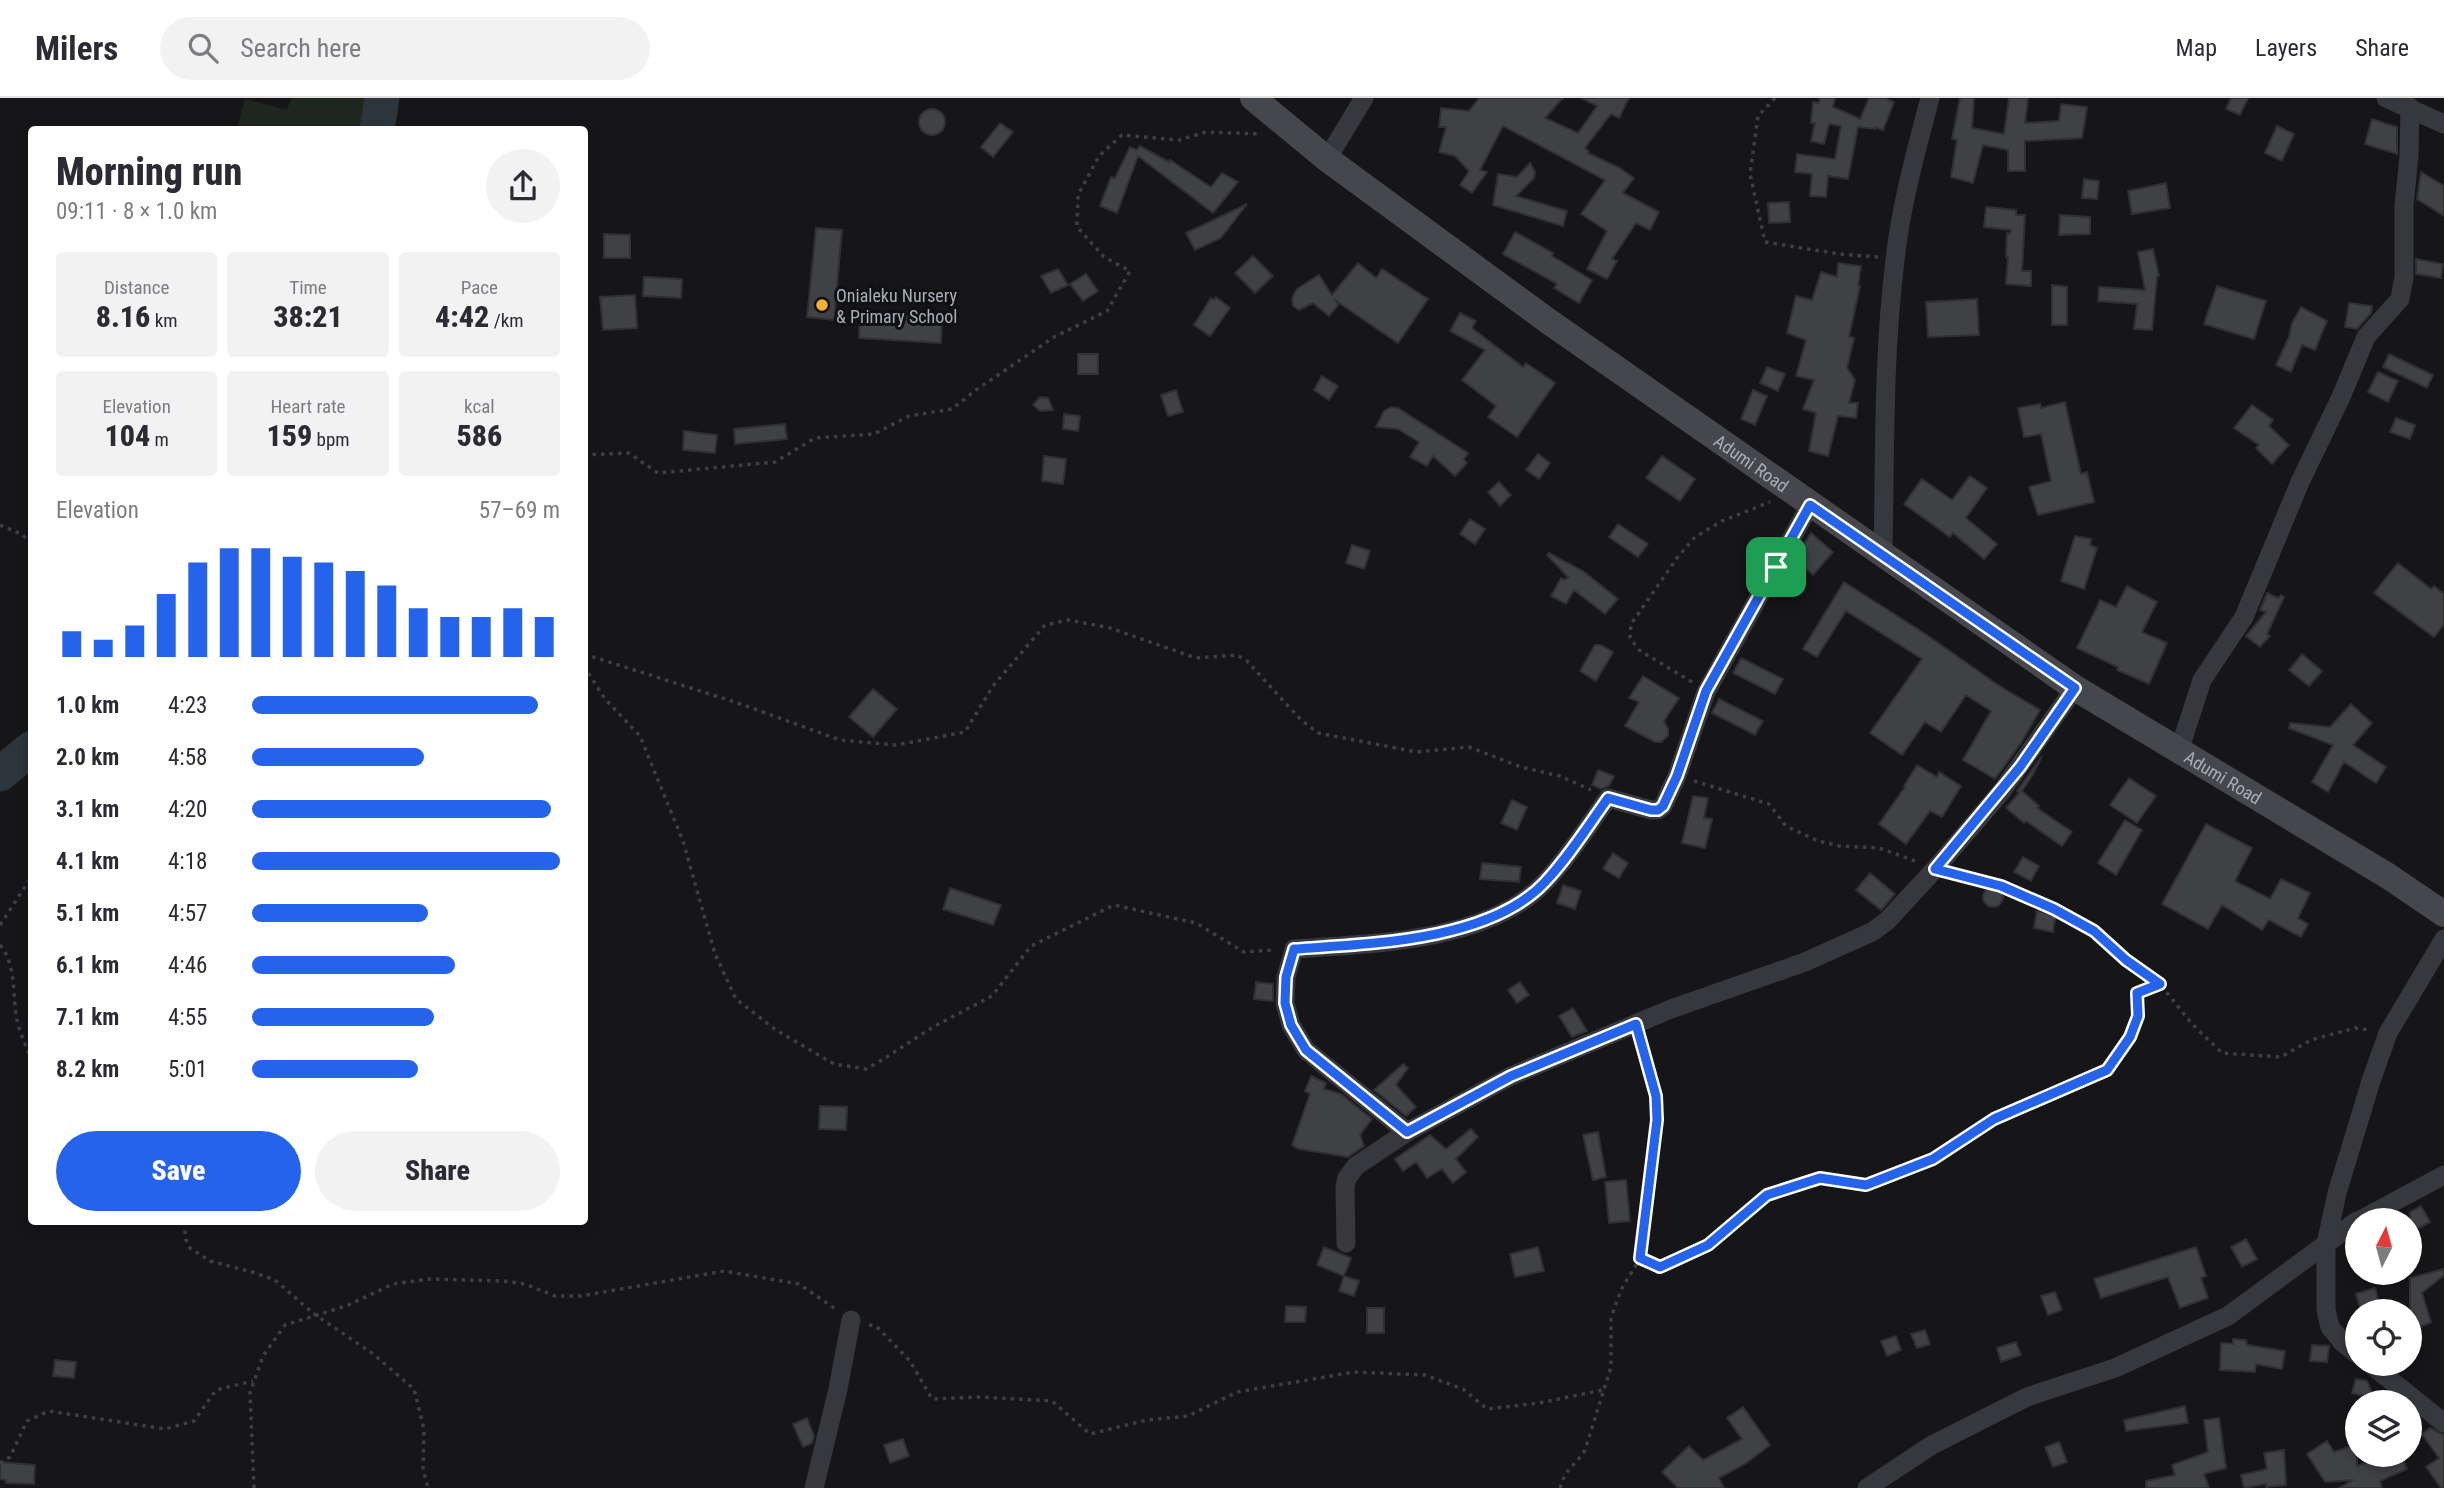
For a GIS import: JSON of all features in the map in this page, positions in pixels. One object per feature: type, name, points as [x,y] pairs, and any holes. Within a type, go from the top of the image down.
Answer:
[{"type":"main road","name":"Adumi Road","points":[[1253,98],[1326,159],[1548,321],[2075,688],[2388,876],[2444,914]]},
{"type":"street","points":[[1326,159],[1364,98]]},
{"type":"street","points":[[1883,554],[1887,347],[1895,258],[1908,188],[1930,98]]},
{"type":"street","points":[[2386,98],[2444,124]]},
{"type":"street","points":[[2179,751],[2203,680],[2244,617],[2300,482],[2366,338],[2400,299],[2404,277],[2404,206],[2410,107]]},
{"type":"street","points":[[1407,1132],[1306,1050],[1291,1025],[1285,1003],[1286,977],[1294,949],[1433,936],[1491,917],[1520,903],[1542,885],[1608,798],[1651,810],[1658,810],[1663,806],[1677,776],[1706,691],[1803,500]]},
{"type":"street","points":[[1346,1243],[1347,1178],[1356,1166],[1407,1132],[1511,1076],[1671,1009],[1805,962],[1872,932],[1887,921],[1935,869],[2020,767],[2075,688]]},
{"type":"street","points":[[2345,1344],[2330,1327],[2326,1310],[2326,1244],[2337,1193],[2388,1033],[2444,939]]},
{"type":"street","points":[[2383,1208],[2444,1175]]},
{"type":"street","points":[[1867,1488],[1933,1445],[2027,1397],[2115,1368],[2228,1316],[2345,1231]]},
{"type":"street","points":[[814,1488],[838,1389],[851,1320]]},
{"type":"street","points":[[2385,1376],[2444,1423]]},
{"type":"path","points":[[1775,98],[1758,116],[1751,174],[1765,242],[1839,254],[1895,258]]},
{"type":"path","points":[[588,455],[629,453],[658,473],[775,461],[815,438],[874,434],[909,416],[952,409],[1054,337],[1107,311],[1130,271],[1104,257],[1077,227],[1078,195],[1099,156],[1122,135],[1179,140],[1206,132],[1299,136]]},
{"type":"path","points":[[1706,691],[1639,650],[1630,638],[1631,624],[1676,558],[1695,537],[1752,508],[1803,500]]},
{"type":"path","points":[[0,525],[28,540]]},
{"type":"path","points":[[588,655],[738,703],[840,740],[896,745],[965,732],[993,686],[1045,625],[1069,620],[1110,628],[1196,658],[1237,655],[1247,661],[1301,720],[1318,733],[1417,752],[1469,747],[1521,767],[1560,776],[1608,798]]},
{"type":"path","points":[[588,672],[605,699],[640,736],[683,841],[715,954],[736,999],[776,1030],[834,1064],[866,1069],[882,1060],[933,1027],[992,996],[1031,946],[1114,905],[1196,923],[1244,952],[1294,949]]},
{"type":"path","points":[[1677,776],[1769,804],[1786,826],[1818,841],[1840,846],[1879,848],[1935,869],[2001,886],[2054,909],[2094,931],[2126,960],[2160,984],[2192,1024],[2221,1054],[2281,1057],[2311,1040],[2355,1028],[2388,1033]]},
{"type":"path","points":[[0,925],[28,882]]},
{"type":"path","points":[[0,945],[7,952],[17,1020],[28,1051]]},
{"type":"path","points":[[1640,1258],[1660,1267],[1708,1245],[1767,1195],[1820,1178],[1866,1185],[1933,1159],[1994,1119],[2107,1070],[2130,1037],[2138,1016],[2137,993],[2160,984]]},
{"type":"path","points":[[1560,1488],[1564,1473],[1577,1462],[1585,1450],[1611,1367],[1611,1320],[1615,1306],[1623,1286],[1640,1258],[1657,1120],[1656,1096],[1636,1024]]},
{"type":"path","points":[[185,1225],[185,1238],[190,1248],[210,1261],[275,1280],[314,1314],[372,1353],[414,1389],[424,1429],[423,1469],[428,1488]]},
{"type":"path","points":[[254,1488],[250,1393],[263,1356],[285,1325],[346,1306],[393,1284],[430,1279],[504,1281],[526,1284],[555,1296],[581,1296],[724,1271],[799,1284],[851,1320],[876,1326],[910,1361],[932,1399],[980,1397],[1052,1401],[1090,1434],[1147,1420],[1188,1416],[1237,1392],[1354,1371],[1425,1376],[1463,1389],[1487,1409],[1539,1403],[1603,1390]]},
{"type":"path","points":[[0,1463],[10,1457],[27,1421],[49,1410],[165,1429],[194,1421],[216,1390],[253,1381]]},
{"type":"shaded area","points":[[291,98],[370,98],[366,126],[238,126],[245,99],[287,110]]},
{"type":"building","points":[[1479,98],[1563,98],[1545,118],[1578,133],[1597,106],[1581,98],[1629,98],[1619,118],[1611,114],[1585,148],[1588,153],[1620,168],[1634,178],[1623,193],[1659,212],[1650,230],[1636,223],[1612,259],[1617,261],[1607,279],[1587,269],[1607,231],[1581,214],[1605,180],[1503,126],[1480,170],[1487,172],[1472,193],[1460,185],[1469,171],[1455,156],[1439,152],[1446,127],[1439,127],[1441,108],[1469,111]]},
{"type":"building","points":[[1820,98],[1835,98],[1833,107],[1860,119],[1869,98],[1884,98],[1894,102],[1883,130],[1858,127],[1848,179],[1828,176],[1826,197],[1810,196],[1812,174],[1795,172],[1797,154],[1835,159],[1841,126],[1829,124],[1824,144],[1811,141],[1815,123],[1811,123],[1813,102],[1819,103]]},
{"type":"building","points":[[1960,98],[1974,98],[1972,128],[2004,134],[2009,98],[2028,98],[2025,123],[2059,121],[2061,104],[2087,107],[2082,138],[2025,141],[2025,171],[2008,171],[2008,150],[1983,145],[1973,183],[1951,177],[1957,140],[1952,139]]},
{"type":"building","points":[[2231,98],[2248,98],[2240,115],[2226,109]]},
{"type":"building","points":[[932,109],[941,113],[945,122],[941,131],[932,135],[923,131],[919,122],[923,113]]},
{"type":"building","points":[[2372,119],[2397,127],[2397,154],[2365,144]]},
{"type":"building","points":[[1000,123],[1013,132],[993,157],[981,147]]},
{"type":"building","points":[[2277,126],[2294,134],[2282,161],[2265,153]]},
{"type":"building","points":[[1140,146],[1169,162],[1170,160],[1211,187],[1222,173],[1238,182],[1213,213],[1138,156],[1117,213],[1100,206],[1111,177],[1115,178],[1130,147],[1137,150]]},
{"type":"building","points":[[1530,163],[1535,172],[1534,178],[1516,196],[1567,211],[1563,226],[1493,205],[1498,174],[1517,177]]},
{"type":"building","points":[[2421,172],[2444,186],[2444,216],[2417,199]]},
{"type":"building","points":[[2084,179],[2099,181],[2097,199],[2082,198]]},
{"type":"building","points":[[2166,183],[2170,208],[2132,214],[2128,191]]},
{"type":"building","points":[[1789,202],[1790,222],[1769,223],[1768,203]]},
{"type":"building","points":[[1247,204],[1221,238],[1195,250],[1186,233]]},
{"type":"building","points":[[1986,207],[2016,210],[2016,215],[2025,215],[2022,271],[2031,271],[2031,286],[2006,284],[2007,233],[2010,234],[2011,230],[1984,227]]},
{"type":"building","points":[[2060,215],[2090,217],[2090,234],[2059,235]]},
{"type":"building","points":[[816,228],[842,230],[834,320],[807,317]]},
{"type":"building","points":[[1515,232],[1553,253],[1552,256],[1592,280],[1579,303],[1554,288],[1557,284],[1503,254]]},
{"type":"building","points":[[604,234],[630,235],[630,258],[604,258]]},
{"type":"building","points":[[2153,249],[2159,276],[2152,330],[2134,329],[2137,304],[2098,301],[2099,287],[2145,290],[2138,252]]},
{"type":"building","points":[[1253,256],[1273,276],[1255,293],[1235,273]]},
{"type":"building","points":[[2416,259],[2443,264],[2441,278],[2416,274]]},
{"type":"building","points":[[1358,263],[1376,278],[1382,269],[1428,299],[1398,343],[1336,301],[1338,305],[1329,316],[1313,303],[1299,310],[1293,306],[1292,298],[1297,289],[1319,275],[1332,295]]},
{"type":"building","points":[[1838,263],[1861,266],[1860,286],[1849,337],[1854,338],[1847,368],[1855,380],[1849,403],[1858,403],[1856,418],[1838,416],[1828,456],[1809,451],[1816,413],[1803,409],[1814,380],[1796,376],[1806,340],[1787,333],[1796,296],[1812,300],[1821,272],[1837,277]]},
{"type":"building","points":[[1058,269],[1068,285],[1051,293],[1041,276]]},
{"type":"building","points":[[1086,274],[1098,291],[1083,301],[1070,284]]},
{"type":"building","points":[[644,277],[682,279],[681,298],[643,296]]},
{"type":"building","points":[[2052,285],[2067,287],[2067,325],[2052,325]]},
{"type":"building","points":[[2217,286],[2266,301],[2254,339],[2204,324]]},
{"type":"building","points":[[635,295],[637,328],[603,330],[600,297]]},
{"type":"building","points":[[1216,297],[1230,308],[1210,336],[1194,325],[1211,298],[1214,300]]},
{"type":"building","points":[[1977,299],[1979,335],[1928,337],[1926,302]]},
{"type":"building","points":[[2349,303],[2372,306],[2371,313],[2357,329],[2345,327]]},
{"type":"building","points":[[2301,307],[2327,321],[2315,350],[2302,345],[2291,372],[2276,365]]},
{"type":"building","points":[[860,312],[942,317],[941,343],[859,338]]},
{"type":"building","points":[[1460,313],[1476,321],[1472,328],[1523,367],[1526,363],[1555,383],[1517,437],[1488,417],[1496,406],[1462,380],[1485,350],[1450,331]]},
{"type":"building","points":[[1078,354],[1098,354],[1098,374],[1078,374]]},
{"type":"building","points":[[2389,354],[2433,375],[2427,388],[2383,367]]},
{"type":"building","points":[[1767,367],[1785,374],[1778,391],[1760,383]]},
{"type":"building","points":[[2378,372],[2398,381],[2388,402],[2368,392]]},
{"type":"building","points":[[1322,376],[1338,386],[1329,400],[1314,390]]},
{"type":"building","points":[[1176,390],[1183,412],[1168,416],[1161,395]]},
{"type":"building","points":[[1753,390],[1767,396],[1755,425],[1741,419]]},
{"type":"building","points":[[1040,397],[1048,398],[1053,410],[1040,411],[1033,405]]},
{"type":"building","points":[[2065,402],[2081,474],[2087,472],[2094,502],[2038,515],[2029,487],[2051,481],[2041,434],[2024,437],[2018,408],[2040,404],[2041,408]]},
{"type":"building","points":[[2252,405],[2273,420],[2269,426],[2289,445],[2272,464],[2256,448],[2259,445],[2234,428]]},
{"type":"building","points":[[1391,407],[1398,408],[1468,453],[1464,459],[1467,463],[1455,476],[1433,456],[1427,466],[1410,457],[1419,442],[1398,429],[1376,427],[1384,411]]},
{"type":"building","points":[[1064,414],[1080,416],[1078,431],[1063,429]]},
{"type":"building","points":[[2396,418],[2415,425],[2410,439],[2390,432]]},
{"type":"building","points":[[785,424],[787,439],[735,444],[734,429]]},
{"type":"building","points":[[684,431],[717,435],[715,453],[683,450]]},
{"type":"building","points":[[1538,454],[1550,463],[1539,479],[1526,470]]},
{"type":"building","points":[[1044,456],[1066,459],[1063,484],[1042,481]]},
{"type":"building","points":[[1662,456],[1695,479],[1680,501],[1646,478]]},
{"type":"building","points":[[1970,476],[1987,488],[1966,518],[1997,544],[1984,559],[1953,533],[1950,537],[1904,504],[1922,479],[1952,500]]},
{"type":"building","points":[[1499,482],[1511,495],[1500,506],[1488,492]]},
{"type":"building","points":[[1470,519],[1485,529],[1475,544],[1460,534]]},
{"type":"building","points":[[1618,524],[1648,544],[1638,557],[1609,537]]},
{"type":"building","points":[[1811,533],[1833,552],[1813,575],[1794,559]]},
{"type":"building","points":[[2075,536],[2091,539],[2090,545],[2097,548],[2084,589],[2061,581]]},
{"type":"building","points":[[1352,545],[1370,551],[1364,569],[1346,563]]},
{"type":"building","points":[[1549,553],[1583,571],[1618,599],[1605,614],[1574,590],[1566,604],[1551,596],[1561,578],[1565,580],[1568,577],[1547,555]]},
{"type":"building","points":[[2398,563],[2431,589],[2434,586],[2444,594],[2444,624],[2434,637],[2374,593]]},
{"type":"building","points":[[1844,582],[2040,710],[2021,743],[1995,779],[1963,760],[1991,711],[1966,695],[1941,732],[1925,722],[1902,755],[1870,733],[1922,659],[1846,611],[1817,657],[1803,649]]},
{"type":"building","points":[[2127,586],[2157,602],[2142,632],[2167,643],[2149,684],[2077,648],[2100,600],[2116,607]]},
{"type":"building","points":[[2267,593],[2278,598],[2281,595],[2284,597],[2267,634],[2270,636],[2260,647],[2246,636],[2266,612],[2260,610]]},
{"type":"building","points":[[1595,645],[1601,645],[1613,652],[1596,681],[1580,671]]},
{"type":"building","points":[[2302,654],[2322,671],[2309,686],[2289,670]]},
{"type":"building","points":[[1741,658],[1783,679],[1775,694],[1733,673]]},
{"type":"building","points":[[1643,676],[1679,698],[1664,721],[1668,736],[1661,742],[1655,742],[1625,726],[1639,702],[1629,698]]},
{"type":"building","points":[[873,689],[897,709],[873,737],[849,717]]},
{"type":"building","points":[[1719,699],[1763,721],[1755,735],[1712,713]]},
{"type":"building","points":[[2351,704],[2372,723],[2353,745],[2386,767],[2376,783],[2344,762],[2328,792],[2312,782],[2333,745],[2289,728],[2290,723],[2330,727]]},
{"type":"building","points":[[2042,756],[2022,791],[2039,806],[2037,808],[2072,832],[2062,846],[2026,821],[2024,823],[2006,808],[2019,793],[2017,791]]},
{"type":"building","points":[[1917,765],[1937,777],[1939,772],[1961,786],[1942,817],[1930,811],[1906,844],[1879,824]]},
{"type":"building","points":[[1598,770],[1614,776],[1609,786],[1601,789],[1592,785]]},
{"type":"building","points":[[2129,778],[2156,796],[2137,823],[2110,805]]},
{"type":"building","points":[[1693,796],[1708,798],[1704,818],[1712,819],[1705,848],[1682,843]]},
{"type":"building","points":[[1512,800],[1527,807],[1517,830],[1501,823]]},
{"type":"building","points":[[2125,820],[2142,830],[2116,875],[2098,863]]},
{"type":"building","points":[[2206,824],[2252,848],[2235,881],[2270,899],[2281,879],[2310,893],[2298,918],[2308,924],[2301,937],[2269,920],[2262,930],[2222,905],[2208,929],[2162,904]]},
{"type":"building","points":[[1613,853],[1628,863],[1619,878],[1603,869]]},
{"type":"building","points":[[2023,857],[2039,866],[2031,881],[2014,872]]},
{"type":"building","points":[[1482,863],[1521,867],[1519,882],[1480,879]]},
{"type":"building","points":[[1870,873],[1895,894],[1881,910],[1856,890]]},
{"type":"building","points":[[1563,885],[1581,891],[1575,909],[1557,903]]},
{"type":"building","points":[[1993,887],[2000,890],[2003,897],[2000,904],[1993,907],[1986,904],[1983,897],[1986,890]]},
{"type":"building","points":[[950,888],[1001,905],[993,925],[943,909]]},
{"type":"building","points":[[2037,911],[2056,914],[2053,932],[2034,928]]},
{"type":"building","points":[[1256,982],[1273,984],[1273,1001],[1254,999]]},
{"type":"building","points":[[1520,982],[1529,995],[1517,1003],[1508,990]]},
{"type":"building","points":[[1573,1008],[1587,1031],[1572,1037],[1559,1016]]},
{"type":"building","points":[[1403,1064],[1408,1068],[1396,1085],[1416,1107],[1406,1116],[1374,1090]]},
{"type":"building","points":[[1311,1076],[1326,1083],[1324,1089],[1341,1094],[1372,1119],[1360,1135],[1364,1146],[1348,1157],[1299,1149],[1292,1145],[1310,1094],[1305,1091]]},
{"type":"building","points":[[820,1106],[847,1107],[846,1130],[819,1129]]},
{"type":"building","points":[[1471,1129],[1478,1137],[1456,1159],[1466,1172],[1453,1183],[1442,1169],[1427,1178],[1416,1162],[1403,1171],[1395,1159],[1430,1135],[1446,1149]]},
{"type":"building","points":[[1598,1132],[1606,1177],[1593,1180],[1583,1135]]},
{"type":"building","points":[[1626,1180],[1630,1221],[1609,1223],[1605,1182]]},
{"type":"building","points":[[2421,1206],[2430,1222],[2422,1226],[2422,1208],[2417,1208]]},
{"type":"building","points":[[2246,1239],[2257,1259],[2242,1267],[2231,1247]]},
{"type":"building","points":[[1324,1247],[1351,1258],[1344,1276],[1317,1265]]},
{"type":"building","points":[[1538,1247],[1544,1271],[1515,1277],[1510,1254]]},
{"type":"building","points":[[2196,1247],[2206,1276],[2201,1278],[2208,1298],[2180,1308],[2168,1277],[2101,1298],[2094,1279]]},
{"type":"building","points":[[2444,1269],[2444,1275],[2422,1293],[2431,1322],[2422,1326],[2422,1299],[2410,1299],[2410,1285],[2422,1285],[2422,1275]]},
{"type":"building","points":[[1344,1276],[1359,1281],[1354,1296],[1339,1291]]},
{"type":"building","points":[[2375,1288],[2378,1299],[2357,1299],[2356,1294]]},
{"type":"building","points":[[2055,1292],[2062,1310],[2048,1315],[2041,1296]]},
{"type":"building","points":[[1286,1306],[1306,1307],[1305,1322],[1285,1322]]},
{"type":"building","points":[[1367,1308],[1384,1308],[1384,1333],[1367,1333]]},
{"type":"building","points":[[1925,1330],[1930,1344],[1917,1348],[1911,1334]]},
{"type":"building","points":[[1896,1336],[1901,1350],[1887,1356],[1881,1341]]},
{"type":"building","points":[[2233,1339],[2246,1340],[2247,1345],[2285,1351],[2282,1369],[2256,1364],[2255,1372],[2220,1370],[2221,1343],[2233,1344]]},
{"type":"building","points":[[2016,1342],[2021,1355],[2001,1362],[1997,1348]]},
{"type":"building","points":[[2312,1345],[2329,1346],[2327,1362],[2310,1361]]},
{"type":"building","points":[[55,1360],[76,1362],[74,1378],[53,1376]]},
{"type":"building","points":[[2356,1379],[2367,1381],[2371,1390],[2353,1390]]},
{"type":"building","points":[[2185,1406],[2188,1423],[2126,1431],[2124,1420]]},
{"type":"building","points":[[1743,1407],[1770,1445],[1745,1464],[1719,1478],[1724,1488],[1678,1488],[1662,1472],[1689,1446],[1703,1460],[1742,1439],[1727,1418]]},
{"type":"building","points":[[807,1418],[814,1436],[812,1443],[803,1447],[793,1424]]},
{"type":"building","points":[[2219,1418],[2226,1468],[2204,1474],[2209,1488],[2146,1488],[2146,1481],[2175,1475],[2172,1465],[2208,1452],[2204,1420]]},
{"type":"building","points":[[2430,1428],[2444,1435],[2444,1488],[2441,1488],[2426,1467],[2439,1458],[2422,1434]]},
{"type":"building","points":[[903,1439],[909,1456],[890,1463],[884,1445]]},
{"type":"building","points":[[2327,1441],[2334,1452],[2345,1448],[2345,1467],[2407,1469],[2380,1481],[2382,1488],[2339,1488],[2353,1480],[2325,1482],[2307,1454]]},
{"type":"building","points":[[2059,1442],[2067,1462],[2053,1467],[2045,1447]]},
{"type":"building","points":[[2284,1450],[2286,1485],[2266,1487],[2266,1484],[2244,1488],[2241,1475],[2267,1469],[2264,1453]]},
{"type":"building","points":[[0,1462],[35,1465],[34,1484],[6,1483],[6,1480],[0,1479]]},
{"type":"waterway","points":[[378,126],[382,98]]},
{"type":"waterway","points":[[0,774],[28,751]]},
{"type":"place","name":"Onialeku Nursery & Primary School","points":[[822,305]]},
{"type":"route","points":[[1810,505],[2075,688],[2001,792],[1935,869],[2001,886],[2054,909],[2094,931],[2126,960],[2160,984],[2137,993],[2138,1016],[2130,1037],[2107,1070],[1994,1119],[1933,1159],[1866,1185],[1820,1178],[1767,1195],[1708,1245],[1660,1267],[1640,1258],[1657,1120],[1656,1096],[1636,1024],[1511,1076],[1407,1132],[1306,1050],[1291,1025],[1285,1003],[1286,977],[1294,949],[1394,942],[1433,936],[1491,917],[1520,903],[1542,885],[1608,798],[1651,810],[1658,810],[1663,806],[1677,776],[1706,691],[1776,567],[1810,505]]}]
